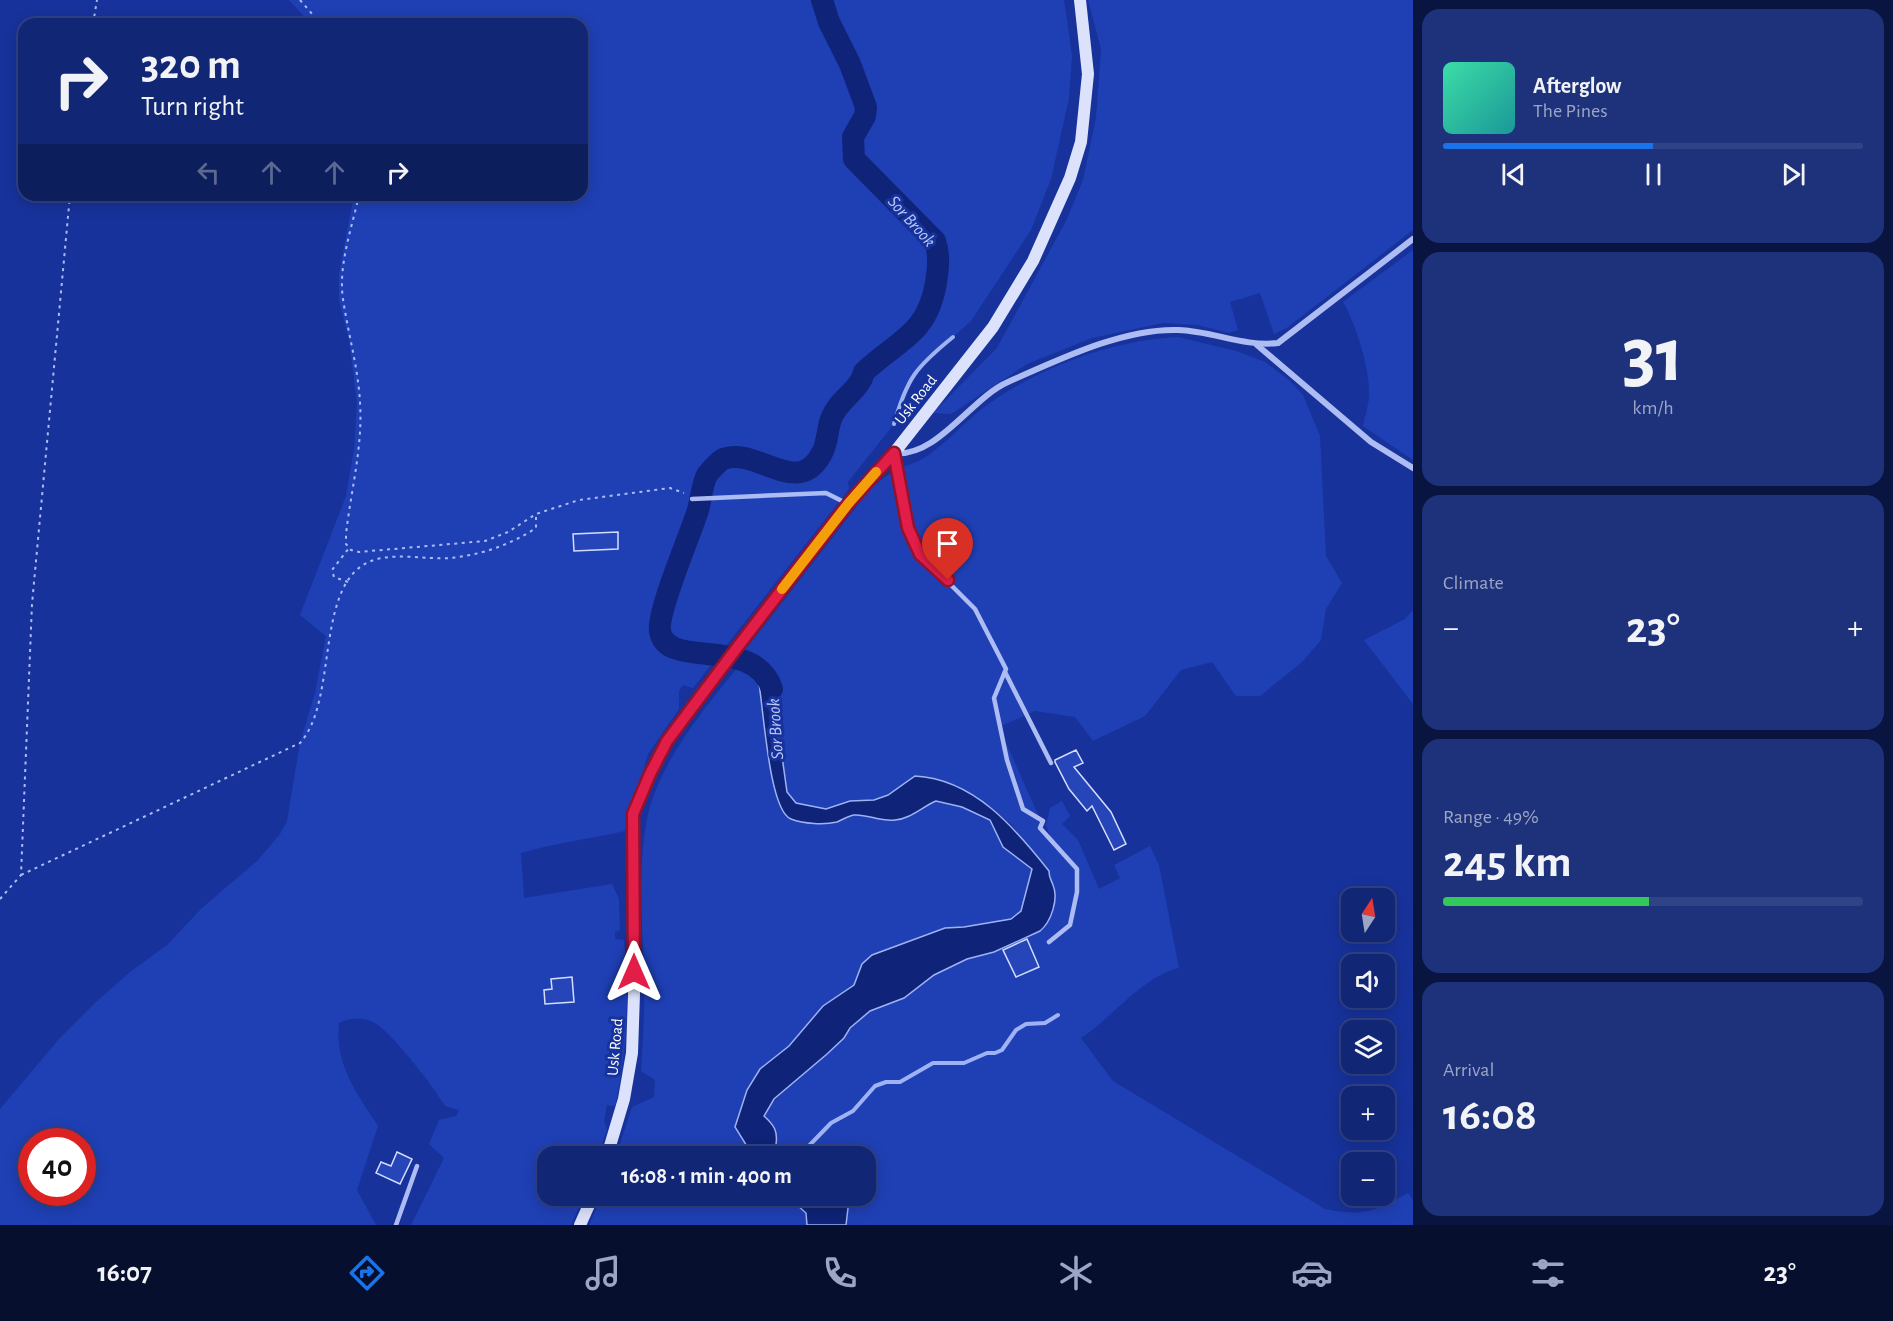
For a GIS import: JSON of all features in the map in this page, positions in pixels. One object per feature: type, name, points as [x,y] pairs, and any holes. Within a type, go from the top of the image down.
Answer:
[{"type":"street","name":"Usk Road","points":[[610,1146],[624,1099],[632,1053],[633,814],[667,741],[848,504],[894,453],[993,327],[1033,261],[1070,178],[1081,142],[1088,74],[1080,0]]},
{"type":"street","points":[[894,453],[908,454],[926,446],[1001,385],[1082,349],[1132,336],[1177,330],[1257,345],[1278,343],[1413,239]]},
{"type":"street","points":[[1257,345],[1371,442],[1413,468]]},
{"type":"street","points":[[580,1225],[588,1206]]},
{"type":"lane","points":[[894,453],[908,528],[920,554],[975,609],[1052,763]]},
{"type":"lane","points":[[692,499],[826,493],[848,504]]},
{"type":"lane","points":[[1005,672],[994,698],[999,727],[1016,791],[1023,809],[1042,821],[1040,828],[1077,869],[1077,892],[1070,925],[1049,942]]},
{"type":"lane","points":[[396,1225],[417,1166]]},
{"type":"path","points":[[94,18],[97,0]]},
{"type":"path","points":[[300,0],[316,18]]},
{"type":"path","points":[[21,875],[32,604],[69,201]]},
{"type":"path","points":[[358,201],[342,275],[343,298],[352,339],[360,402],[359,449],[346,534],[346,544],[349,548],[359,552],[399,550],[485,541],[508,532],[536,514],[579,500],[670,488],[692,499]]},
{"type":"path","points":[[0,899],[21,875],[300,743],[308,735],[320,694],[335,611],[348,582],[364,564],[384,558],[449,558],[514,543],[536,528],[536,514]]},
{"type":"path","points":[[348,582],[334,577],[332,570],[333,566],[344,558],[349,548]]},
{"type":"shaded area","points":[[289,0],[1064,0],[1072,55],[1069,98],[1051,179],[1031,230],[971,321],[914,372],[904,389],[894,424],[848,482],[849,489],[693,688],[683,685],[679,691],[679,709],[648,754],[625,831],[521,853],[524,898],[612,884],[619,899],[620,930],[615,932],[615,939],[624,940],[627,1003],[623,1064],[615,1106],[607,1105],[604,1121],[607,1130],[601,1146],[537,1146],[537,1206],[580,1206],[571,1225],[411,1225],[444,1158],[429,1144],[439,1120],[456,1116],[459,1110],[445,1106],[432,1086],[392,1038],[375,1023],[357,1018],[339,1023],[338,1038],[349,1078],[378,1126],[357,1190],[376,1225],[0,1225],[0,1109],[59,1039],[96,1002],[130,972],[167,945],[202,908],[258,860],[280,834],[287,821],[300,743],[315,693],[326,636],[300,615],[346,496],[354,449],[357,402],[349,340],[339,300],[339,274],[353,201],[588,201],[588,18],[306,18]]},
{"type":"shaded area","points":[[1088,0],[1413,0],[1413,230],[1288,327],[1274,334],[1260,293],[1230,302],[1238,330],[1229,333],[1198,325],[1163,323],[1092,338],[1027,364],[951,414],[933,413],[997,348],[1066,221],[1083,180],[1096,118],[1101,49]]},
{"type":"shaded area","points":[[1413,250],[1413,460],[1363,426],[1369,398],[1368,375],[1357,335],[1343,302]]},
{"type":"shaded area","points":[[1178,337],[1236,351],[1265,362],[1289,380],[1303,395],[1320,436],[1326,556],[1342,583],[1326,609],[1321,640],[1302,662],[1260,696],[1236,696],[1212,662],[1181,670],[1145,716],[1093,741],[1075,717],[1035,711],[999,727],[1040,819],[1040,828],[1051,838],[1046,825],[1050,808],[1062,801],[1070,816],[1062,824],[1078,840],[1099,889],[1120,878],[1114,865],[1150,846],[1159,865],[1179,968],[1166,972],[1140,988],[1081,1038],[1113,1081],[1325,1209],[1359,1212],[1382,1206],[1395,1206],[1395,1200],[1408,1193],[1413,1200],[1413,1225],[846,1225],[847,1206],[876,1206],[876,1146],[779,1146],[776,1144],[772,1124],[764,1117],[766,1109],[870,1011],[904,998],[934,975],[967,959],[994,952],[1040,931],[1052,912],[1054,890],[1049,871],[1012,825],[992,808],[963,789],[939,780],[899,788],[874,800],[850,801],[826,809],[796,803],[787,792],[777,737],[779,694],[756,667],[762,686],[765,741],[782,811],[836,822],[853,815],[893,821],[909,817],[936,801],[962,807],[990,820],[1003,847],[1032,869],[1021,911],[1011,919],[945,928],[872,955],[862,964],[854,985],[823,1006],[789,1046],[760,1069],[747,1090],[735,1127],[747,1146],[619,1146],[632,1107],[654,1097],[655,1080],[641,1071],[644,1002],[642,858],[647,819],[653,798],[673,755],[686,735],[744,660],[739,658],[871,488],[897,469],[926,457],[982,409],[1033,378],[1104,349],[1153,339]]},
{"type":"shaded area","points":[[1413,610],[1413,704],[1364,640],[1405,619]]},
{"type":"shaded area","points":[[598,1206],[798,1206],[806,1213],[807,1225],[589,1225]]},
{"type":"water","points":[[756,665],[778,681],[777,737],[787,792],[796,803],[826,809],[850,801],[874,800],[888,795],[915,776],[936,779],[974,796],[1007,823],[1049,871],[1055,891],[1053,910],[1048,922],[1040,931],[994,952],[967,959],[934,975],[904,998],[870,1011],[850,1028],[844,1038],[827,1054],[774,1099],[764,1116],[774,1128],[776,1144],[779,1146],[747,1146],[735,1127],[747,1090],[760,1069],[789,1046],[823,1006],[854,985],[862,964],[872,955],[945,928],[1011,919],[1021,911],[1032,869],[1003,847],[990,820],[962,807],[936,801],[911,815],[895,820],[859,815],[826,824],[791,819],[783,811],[776,795],[767,749]]},
{"type":"water","points":[[798,1206],[847,1206],[848,1208],[846,1225],[807,1225],[806,1213]]},
{"type":"building","points":[[618,532],[618,549],[574,551],[573,534]]},
{"type":"building","points":[[1076,750],[1083,763],[1074,767],[1111,812],[1126,844],[1114,850],[1092,806],[1087,811],[1069,789],[1055,762]]},
{"type":"building","points":[[1027,939],[1039,967],[1016,977],[1003,950]]},
{"type":"building","points":[[572,977],[574,1002],[545,1004],[544,990],[552,989],[551,979]]},
{"type":"building","points":[[397,1152],[412,1159],[400,1184],[376,1173],[381,1162],[391,1166]]},
{"type":"waterway","name":"Sor Brook","points":[[772,689],[762,672],[748,662],[678,649],[666,643],[660,631],[664,607],[698,510],[705,479],[721,460],[736,457],[789,472],[801,472],[812,466],[824,449],[834,412],[858,385],[864,372],[910,335],[926,314],[932,300],[938,267],[935,241],[854,159],[853,137],[865,116],[866,107],[850,64],[829,22],[822,0]]},
{"type":"waterway","points":[[894,424],[914,374],[953,337]]},
{"type":"waterway","points":[[809,1146],[831,1123],[853,1111],[875,1086],[886,1082],[900,1082],[933,1063],[964,1063],[987,1053],[995,1053],[1002,1050],[1016,1030],[1026,1024],[1045,1023],[1058,1015]]},
{"type":"slow traffic","points":[[782,589],[876,472]]},
{"type":"route","points":[[634,972],[633,814],[650,774],[667,741],[736,649],[848,504],[894,453],[901,501],[908,528],[920,554],[948,580]]}]
